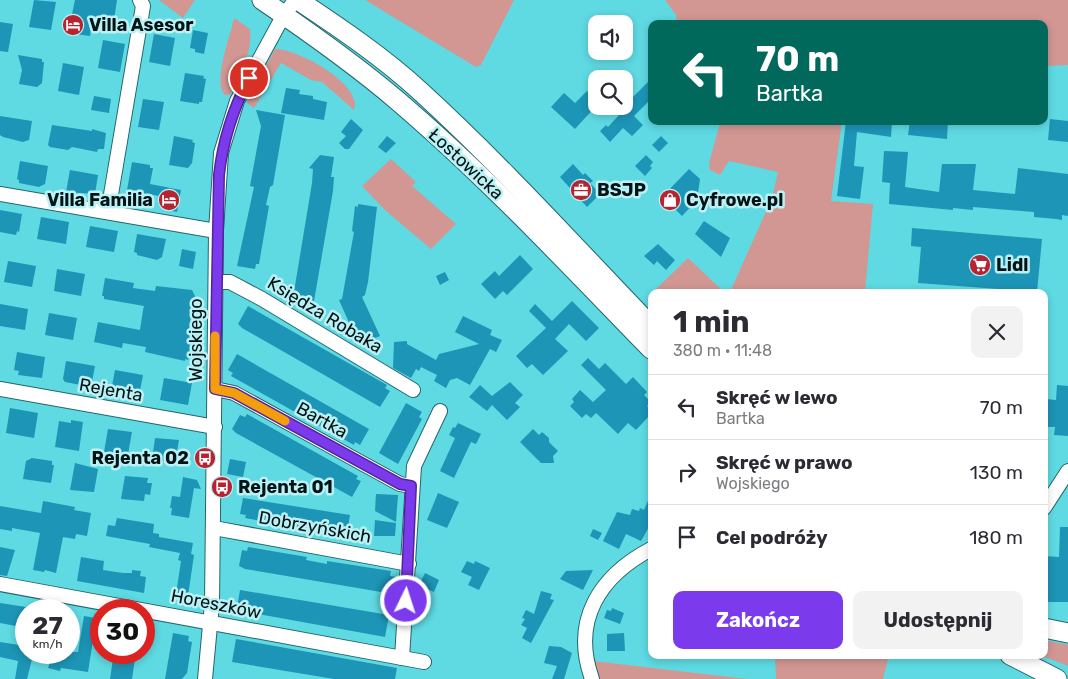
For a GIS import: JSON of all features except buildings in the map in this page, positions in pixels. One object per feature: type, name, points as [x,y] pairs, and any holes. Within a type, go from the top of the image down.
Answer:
[{"type":"main road","name":"Łostowicka","points":[[262,0],[292,5],[338,26],[419,90],[477,146],[648,323]]},
{"type":"main road","name":"Łostowicka","points":[[292,5],[493,188],[648,347]]},
{"type":"main road","points":[[1048,629],[1068,633]]},
{"type":"main road","points":[[1018,659],[1057,679]]},
{"type":"street","points":[[108,212],[142,3]]},
{"type":"street","name":"Wojskiego","points":[[205,679],[211,623],[214,528],[216,231],[221,153],[230,118],[249,78],[292,5]]},
{"type":"street","points":[[0,194],[216,231]]},
{"type":"street","name":"Księdza Robaka","points":[[216,282],[230,282],[262,299],[413,390]]},
{"type":"street","name":"Bartka","points":[[215,389],[234,393],[400,484],[411,486]]},
{"type":"street","name":"Rejenta","points":[[0,390],[215,427]]},
{"type":"street","points":[[402,658],[409,564],[411,486],[414,466],[440,411]]},
{"type":"street","points":[[1048,502],[1068,471]]},
{"type":"street","name":"Dobrzyńskich","points":[[214,528],[409,564]]},
{"type":"street","points":[[592,679],[586,658],[586,642],[590,616],[596,601],[615,573],[628,562],[648,551]]},
{"type":"street","name":"Horeszków","points":[[0,584],[424,662]]},
{"type":"shaded area","points":[[159,0],[195,0],[183,18]]},
{"type":"shaded area","points":[[365,0],[514,0],[481,65],[476,67]]},
{"type":"shaded area","points":[[665,0],[1068,0],[1068,65],[1048,66],[1048,20],[677,20],[676,15]]},
{"type":"shaded area","points":[[234,18],[250,29],[250,46],[242,72],[234,88],[230,95],[225,95],[222,89],[221,70]]},
{"type":"shaded area","points":[[275,49],[312,61],[339,79],[349,90],[354,100],[354,110],[322,82],[311,80],[281,63],[254,108],[247,103]]},
{"type":"shaded area","points":[[719,125],[841,125],[831,201],[873,204],[865,289],[731,289],[772,198],[778,172],[729,161],[720,175],[710,170],[709,163]]},
{"type":"shaded area","points":[[391,159],[416,182],[412,186],[456,224],[431,249],[386,211],[362,186]]},
{"type":"shaded area","points":[[688,258],[721,289],[656,289]]},
{"type":"shaded area","points":[[1048,641],[1068,645],[1068,666],[1048,658]]},
{"type":"shaded area","points":[[775,659],[888,659],[883,679],[776,679]]},
{"type":"shaded area","points":[[593,661],[747,679],[599,679]]},
{"type":"slow traffic","points":[[215,336],[215,389],[234,393],[285,421]]},
{"type":"place","name":"Villa Asesor","points":[[73,25]]},
{"type":"place","name":"BSJP","points":[[581,190]]},
{"type":"place","name":"Villa Familia","points":[[169,200]]},
{"type":"place","name":"Cyfrowe.pl","points":[[670,200]]},
{"type":"place","name":"Lidl","points":[[980,265]]},
{"type":"place","name":"Rejenta 02","points":[[205,458]]},
{"type":"place","name":"Rejenta 01","points":[[222,487]]},
{"type":"route","points":[[249,78],[230,118],[221,153],[216,231],[215,389],[234,393],[400,484],[411,486],[406,601]]}]
